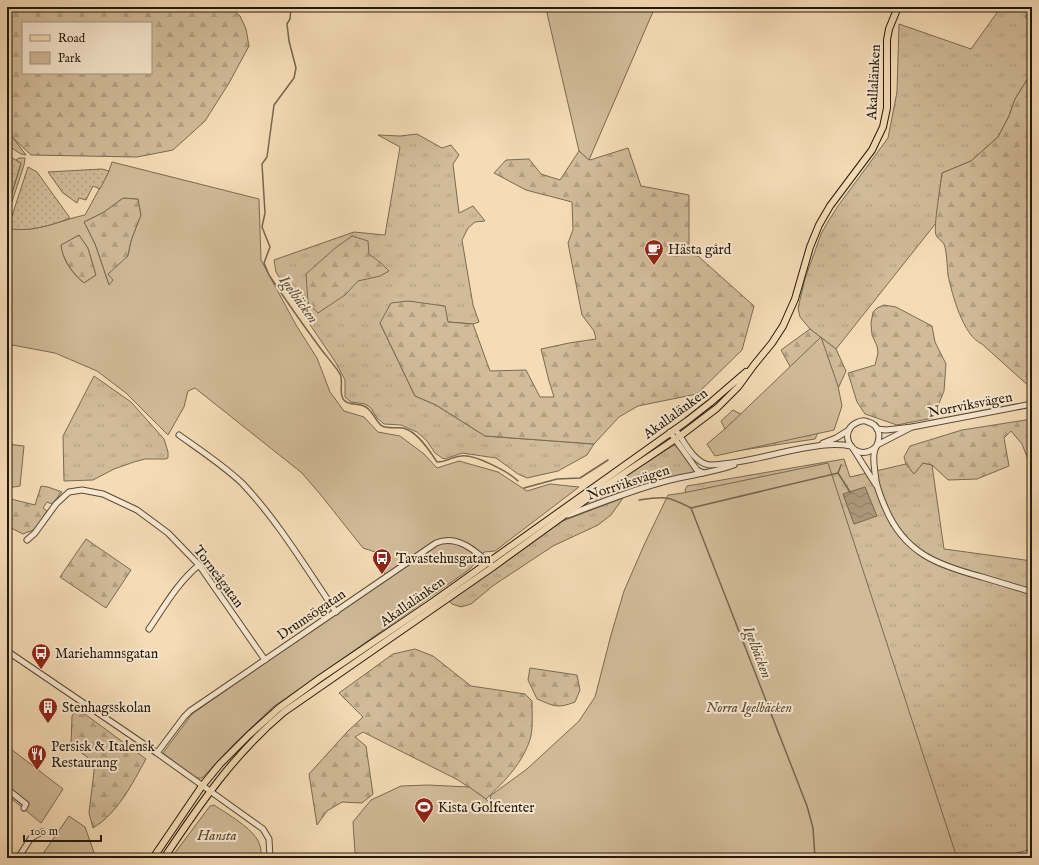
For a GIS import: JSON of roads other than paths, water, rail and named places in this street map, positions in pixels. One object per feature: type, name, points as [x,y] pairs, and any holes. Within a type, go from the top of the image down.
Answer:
[{"type":"main road","name":"Akallalänken","points":[[153,858],[202,786],[235,748],[279,708],[677,438],[701,420],[738,387],[778,334],[792,308],[810,247],[819,226],[830,206],[872,150],[883,127],[887,108],[887,40],[893,18],[898,7]]},
{"type":"main road","name":"Akallalänken","points":[[164,858],[210,791],[228,769],[254,740],[284,712],[490,565],[710,403],[754,365]]},
{"type":"street","name":"Norrviksvägen","points":[[877,429],[886,430],[912,427],[1032,404]]},
{"type":"street","points":[[877,487],[874,462],[879,437],[877,429],[874,425],[865,421],[856,423],[849,430],[848,438],[852,448],[877,487],[887,513],[908,542],[927,558],[947,568],[1032,592]]},
{"type":"street","name":"Norrviksvägen","points":[[876,446],[912,427]]},
{"type":"street","name":"Norrviksvägen","points":[[819,445],[836,438],[849,430]]},
{"type":"street","name":"Norrviksvägen","points":[[672,431],[697,470],[704,473]]},
{"type":"street","points":[[179,435],[216,461],[241,483],[273,521],[336,612]]},
{"type":"street","name":"Norrviksvägen","points":[[677,438],[696,459],[704,464],[715,465],[744,461],[819,445],[836,444],[852,448]]},
{"type":"street","points":[[852,448],[862,453],[867,452],[876,446]]},
{"type":"street","name":"Norrviksvägen","points":[[561,517],[629,492],[744,461]]},
{"type":"street","name":"Torneågatan","points":[[27,540],[35,533],[56,504],[69,492],[82,490],[104,494],[137,510],[168,533],[199,565],[265,660]]},
{"type":"street","name":"Drumsögatan","points":[[157,753],[190,711],[441,541],[457,541],[468,547],[490,565]]},
{"type":"street","points":[[149,629],[173,594],[192,571],[199,565]]},
{"type":"street","points":[[7,651],[157,753],[263,829],[269,839],[270,858]]},
{"type":"street","points":[[7,789],[26,804],[24,808]]},
{"type":"street","points":[[18,858],[31,838],[42,832]]},
{"type":"water","points":[[865,487],[877,516],[854,524],[843,494]]},
{"type":"waterway","name":"Igelbäcken","points":[[291,7],[290,19],[287,24],[289,41],[296,68],[294,78],[274,105],[267,157],[262,164],[265,213],[262,227],[270,247],[264,263],[269,275],[305,328],[340,374],[341,395],[346,402],[364,406],[384,427],[403,428],[413,433],[423,442],[437,462],[445,461],[458,456],[467,456],[483,461],[500,469],[518,481]]},
{"type":"waterway","name":"Igelbäcken","points":[[524,488],[557,479],[580,478],[608,460]]},
{"type":"waterway","points":[[838,473],[841,465]]},
{"type":"waterway","points":[[691,508],[838,473],[850,492]]},
{"type":"waterway","name":"Igelbäcken","points":[[639,500],[666,498],[677,501],[691,508],[807,806],[813,828],[815,858]]},
{"type":"place","name":"Hästa gård","points":[[654,266]]},
{"type":"place","name":"Tavastehusgatan","points":[[382,575]]},
{"type":"place","name":"Mariehamnsgatan","points":[[41,670]]},
{"type":"place","name":"Stenhagsskolan","points":[[48,724]]},
{"type":"place","name":"Persisk & Italensk Restaurang","points":[[37,771]]},
{"type":"place","name":"Kista Golfcenter","points":[[424,824]]},
{"type":"park label","name":"Norra Igelbäcken","points":[[749,707]]},
{"type":"park label","name":"Hansta","points":[[217,835]]}]
